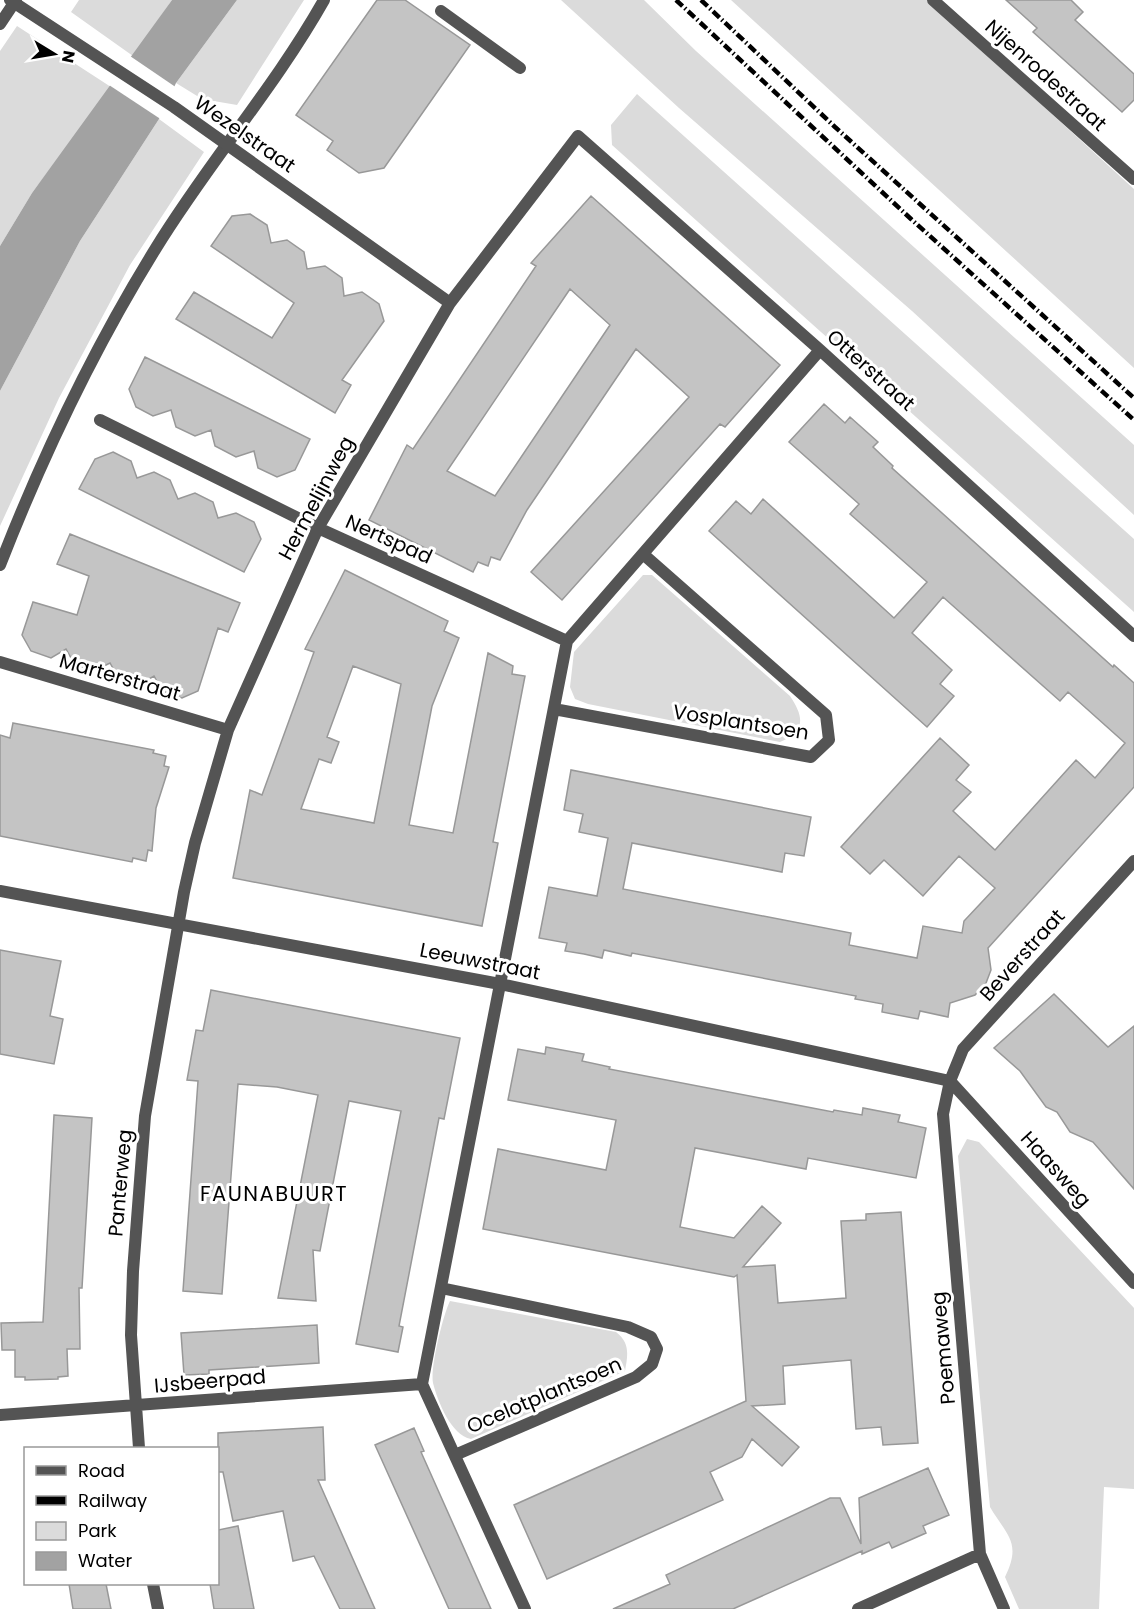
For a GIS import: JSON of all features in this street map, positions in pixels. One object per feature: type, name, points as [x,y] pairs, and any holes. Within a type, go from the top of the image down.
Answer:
[{"type":"street","points":[[0,565],[28,494],[101,343],[157,246],[324,0]]},
{"type":"street","name":"Nijenrodestraat","points":[[933,0],[1134,179]]},
{"type":"street","points":[[0,24],[13,1]]},
{"type":"street","name":"Wezelstraat","points":[[13,1],[174,107],[450,303]]},
{"type":"street","points":[[441,12],[520,68]]},
{"type":"street","name":"Hermelijnweg","points":[[177,923],[195,843],[228,730],[318,528],[450,303],[578,136]]},
{"type":"street","name":"Otterstraat","points":[[578,136],[820,350],[1134,636]]},
{"type":"street","points":[[422,1384],[567,641],[820,350]]},
{"type":"street","name":"Nertspad","points":[[100,420],[318,528],[567,641]]},
{"type":"street","name":"Vosplantsoen","points":[[554,709],[811,757],[829,740],[826,716],[643,554]]},
{"type":"street","name":"Marterstraat","points":[[0,662],[228,730]]},
{"type":"street","name":"Beverstraat","points":[[950,1081],[963,1049],[1134,861]]},
{"type":"street","name":"Leeuwstraat","points":[[0,891],[500,984],[950,1081]]},
{"type":"street","name":"Panterweg","points":[[139,1447],[131,1335],[133,1271],[145,1116],[177,923]]},
{"type":"street","name":"Haasweg","points":[[950,1081],[1134,1283]]},
{"type":"street","name":"Poemaweg","points":[[950,1081],[943,1114],[981,1554],[1004,1609]]},
{"type":"street","name":"Ocelotplantsoen","points":[[441,1288],[628,1327],[651,1337],[657,1349],[652,1364],[636,1377],[455,1455]]},
{"type":"street","name":"IJsbeerpad","points":[[0,1415],[136,1407],[422,1384]]},
{"type":"street","name":"Ocelotplantsoen","points":[[422,1384],[525,1609]]},
{"type":"street","points":[[858,1609],[981,1554]]},
{"type":"street","points":[[153,1585],[158,1609]]},
{"type":"green space","points":[[79,0],[172,0],[133,56],[71,12]]},
{"type":"green space","points":[[237,0],[304,0],[237,105],[202,99],[176,83]]},
{"type":"green space","points":[[561,0],[644,0],[696,51],[1134,445],[1134,515],[912,311],[679,108]]},
{"type":"green space","points":[[731,0],[927,0],[1134,189],[1134,368]]},
{"type":"green space","points":[[17,26],[111,87],[32,193],[0,246],[0,51]]},
{"type":"green space","points":[[637,94],[1134,539],[1134,612],[612,145],[611,125]]},
{"type":"green space","points":[[159,119],[204,152],[130,265],[59,398],[0,526],[0,391],[80,241]]},
{"type":"green space","points":[[643,575],[652,575],[790,696],[800,717],[795,733],[780,742],[588,704],[575,699],[570,687],[574,652]]},
{"type":"green space","points":[[967,1139],[979,1142],[1134,1308],[1134,1489],[1104,1487],[1099,1609],[1019,1609],[1005,1577],[1010,1565],[1012,1547],[1007,1533],[990,1507],[958,1156]]},
{"type":"green space","points":[[450,1301],[616,1332],[624,1340],[627,1349],[625,1371],[471,1439],[457,1431],[446,1417],[433,1383],[433,1366]]},
{"type":"water","points":[[172,0],[237,0],[176,83],[159,119],[80,241],[0,391],[0,246],[32,193]]},
{"type":"pier","points":[[130,56],[177,88],[162,120],[109,85]]},
{"type":"building","points":[[377,0],[405,0],[470,45],[384,168],[359,173],[327,150],[333,141],[296,115]]},
{"type":"building","points":[[1006,0],[1071,0],[1083,12],[1075,20],[1134,74],[1134,100],[1122,112],[1033,32],[1037,28]]},
{"type":"building","points":[[591,196],[780,365],[725,427],[720,424],[562,600],[531,572],[689,397],[636,349],[527,510],[500,560],[491,557],[488,566],[478,562],[473,572],[369,520],[407,445],[413,449],[536,266],[531,263]],"holes":[[[570,289],[610,325],[495,496],[447,471]]]},
{"type":"building","points":[[250,214],[267,225],[271,243],[287,240],[304,252],[307,269],[325,266],[342,278],[344,296],[362,292],[379,304],[384,321],[342,380],[351,385],[335,413],[176,319],[194,292],[272,338],[294,303],[211,246],[232,216]]},
{"type":"building","points":[[145,357],[310,439],[295,470],[277,477],[258,468],[254,451],[236,457],[215,446],[211,430],[195,436],[176,427],[171,410],[153,416],[136,407],[129,389]]},
{"type":"building","points":[[824,404],[845,423],[850,417],[878,442],[873,447],[893,466],[892,468],[1113,667],[1114,665],[1134,683],[1134,787],[988,948],[991,970],[986,983],[975,995],[950,1003],[948,1017],[920,1011],[918,1019],[882,1012],[883,1004],[855,999],[856,996],[632,953],[631,956],[604,950],[602,958],[565,951],[567,943],[539,938],[549,887],[597,896],[608,838],[579,832],[583,814],[564,810],[571,770],[811,817],[804,856],[785,853],[782,872],[632,843],[623,889],[851,933],[849,945],[917,958],[923,926],[962,933],[964,921],[995,888],[959,856],[923,896],[884,860],[870,874],[841,847],[940,738],[969,765],[956,780],[971,792],[953,811],[995,850],[1076,760],[1095,778],[1125,743],[1068,692],[1060,701],[943,597],[912,633],[952,670],[940,684],[954,696],[927,727],[709,531],[736,501],[751,514],[763,499],[894,618],[927,582],[850,514],[859,504],[789,442]]},
{"type":"building","points":[[113,452],[131,461],[137,478],[154,472],[170,480],[178,499],[195,493],[213,502],[218,518],[236,513],[254,522],[261,539],[244,572],[79,489],[95,459]]},
{"type":"building","points":[[70,534],[240,603],[228,632],[218,628],[198,691],[182,698],[163,692],[154,676],[139,685],[119,679],[110,663],[96,670],[75,665],[66,649],[51,658],[31,651],[22,635],[33,602],[77,615],[89,576],[57,564]]},
{"type":"building","points":[[345,570],[448,621],[444,631],[459,638],[432,706],[409,825],[453,833],[488,653],[513,666],[512,674],[525,676],[493,842],[498,843],[482,926],[233,878],[250,790],[262,795],[314,652],[305,649]],"holes":[[[353,666],[401,684],[374,823],[301,809],[319,759],[331,763],[339,742],[327,737]]]},
{"type":"building","points":[[13,723],[154,750],[153,753],[166,756],[164,766],[169,767],[156,808],[152,851],[148,850],[146,861],[133,858],[132,862],[0,836],[0,735],[10,738]]},
{"type":"building","points":[[0,950],[61,961],[50,1016],[63,1019],[54,1064],[0,1054]]},
{"type":"building","points":[[211,990],[460,1038],[444,1119],[439,1118],[399,1326],[403,1327],[398,1352],[356,1344],[401,1111],[349,1101],[320,1251],[313,1250],[316,1301],[278,1298],[318,1095],[277,1087],[238,1084],[222,1294],[183,1291],[198,1081],[187,1080],[196,1030],[203,1031]]},
{"type":"building","points":[[1054,994],[1108,1047],[1134,1026],[1134,1189],[1093,1142],[1070,1132],[1057,1112],[1046,1107],[1020,1071],[994,1048]]},
{"type":"building","points":[[546,1047],[584,1054],[582,1061],[610,1067],[609,1069],[833,1112],[834,1110],[862,1115],[863,1108],[900,1115],[898,1122],[926,1128],[916,1178],[808,1158],[806,1169],[695,1148],[680,1227],[734,1238],[762,1206],[781,1223],[743,1267],[775,1265],[778,1303],[846,1298],[841,1221],[866,1220],[866,1214],[901,1212],[918,1443],[883,1445],[881,1427],[856,1429],[851,1360],[783,1366],[785,1404],[752,1406],[799,1447],[782,1466],[752,1439],[742,1457],[710,1472],[723,1500],[547,1579],[514,1505],[746,1401],[737,1275],[734,1277],[483,1229],[498,1149],[606,1170],[616,1120],[508,1100],[518,1049],[545,1054]]},
{"type":"building","points":[[54,1115],[92,1118],[82,1288],[79,1288],[80,1349],[67,1349],[68,1376],[58,1377],[58,1379],[25,1380],[25,1377],[15,1377],[15,1350],[2,1350],[1,1323],[43,1322]]},
{"type":"building","points":[[317,1325],[319,1363],[209,1370],[209,1374],[184,1375],[181,1333]]},
{"type":"building","points":[[323,1427],[325,1480],[318,1480],[375,1609],[340,1609],[314,1556],[293,1561],[283,1511],[233,1521],[223,1472],[219,1472],[218,1433]]},
{"type":"building","points":[[414,1428],[424,1451],[421,1452],[491,1609],[449,1609],[375,1445]]},
{"type":"building","points":[[928,1468],[949,1515],[923,1526],[926,1533],[892,1548],[889,1542],[862,1554],[862,1551],[733,1609],[613,1609],[670,1584],[666,1575],[830,1498],[840,1498],[861,1544],[859,1498]]},
{"type":"building","points":[[238,1526],[254,1609],[214,1609],[210,1585],[219,1585],[219,1530]]},
{"type":"building","points":[[69,1585],[106,1585],[111,1609],[73,1609]]},
{"type":"railway","points":[[676,0],[911,219],[1134,420]]},
{"type":"railway","points":[[701,0],[835,127],[1134,398]]},
{"type":"district","name":"FAUNABUURT","points":[[274,1194]]}]
